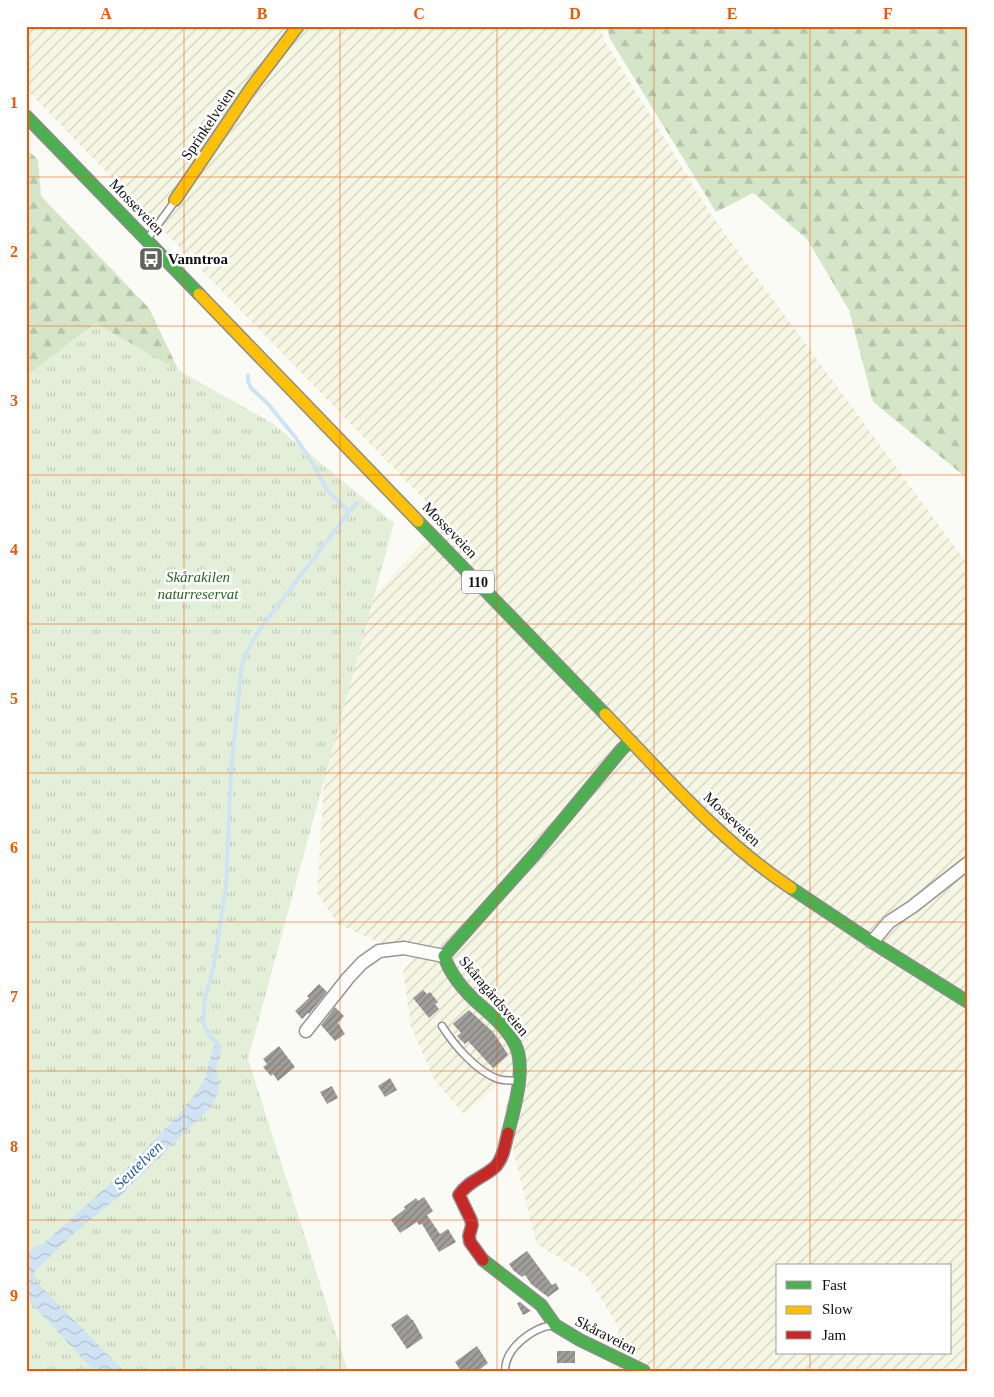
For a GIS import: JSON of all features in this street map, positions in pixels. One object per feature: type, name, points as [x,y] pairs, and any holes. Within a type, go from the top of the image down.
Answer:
[{"type":"main road","name":"Sprinkelveien","points":[[175,200],[251,88],[298,26]]},
{"type":"main road","name":"Mosseveien","points":[[26,116],[696,808],[740,850],[782,882],[872,942],[968,1002]]},
{"type":"main road","name":"Skåragårdsveien","points":[[555,1325],[541,1305],[482,1259],[470,1242],[469,1236],[472,1220],[459,1195],[466,1186],[493,1168],[501,1158],[519,1081],[519,1058],[514,1042],[450,972],[444,956],[559,827],[622,749],[631,741]]},
{"type":"main road","name":"Skåraveien","points":[[555,1325],[580,1340],[644,1371]]},
{"type":"street","points":[[872,942],[888,922],[912,907],[968,863]]},
{"type":"street","name":"Skåragårdsveien","points":[[306,1031],[348,978],[362,963],[379,951],[404,948],[444,956]]},
{"type":"lane","name":"Sprinkelveien","points":[[146,241],[175,200]]},
{"type":"lane","points":[[442,1026],[452,1041],[488,1075],[500,1079],[519,1081]]},
{"type":"lane","points":[[505,1371],[507,1357],[521,1341],[546,1326],[555,1325]]},
{"type":"green space","points":[[26,26],[602,26],[603,38],[712,216],[968,565],[968,1371],[610,1371],[619,1328],[587,1276],[536,1243],[504,1112],[521,1055],[494,1089],[464,1114],[434,1080],[411,1026],[403,971],[420,952],[440,951],[379,942],[338,924],[317,893],[325,765],[364,606],[444,520],[26,89]]},
{"type":"green space","points":[[608,26],[968,26],[968,479],[873,402],[849,310],[807,239],[753,193],[716,212],[609,37]]},
{"type":"green space","points":[[26,148],[38,160],[41,196],[149,308],[213,443],[26,485]]},
{"type":"green space","name":"Skårakilen naturreservat","points":[[95,323],[272,423],[394,523],[248,1059],[348,1371],[26,1371],[26,376]]},
{"type":"water","name":"Seutelven","points":[[214,1045],[221,1049],[216,1068],[219,1090],[211,1107],[121,1195],[72,1235],[35,1271],[34,1279],[124,1371],[94,1371],[26,1298],[26,1252],[43,1244],[123,1172],[184,1109],[204,1081]]},
{"type":"building","points":[[319,984],[327,992],[309,1014],[302,1019],[295,1011],[309,998],[307,996]]},
{"type":"building","points":[[423,990],[427,994],[430,992],[438,1002],[435,1004],[439,1009],[429,1018],[413,998]]},
{"type":"building","points":[[335,1007],[344,1016],[338,1023],[345,1034],[335,1041],[321,1025]]},
{"type":"building","points":[[469,1010],[493,1032],[508,1055],[493,1068],[468,1041],[465,1044],[457,1036],[461,1033],[453,1024]]},
{"type":"building","points":[[279,1046],[295,1067],[278,1081],[273,1074],[271,1076],[263,1067],[267,1064],[263,1059]]},
{"type":"building","points":[[390,1078],[397,1090],[385,1097],[378,1086]]},
{"type":"building","points":[[332,1086],[338,1098],[327,1104],[320,1092]]},
{"type":"building","points":[[424,1197],[433,1211],[427,1215],[440,1234],[448,1229],[456,1242],[439,1252],[422,1224],[419,1225],[417,1222],[400,1233],[391,1220],[416,1198],[418,1201]]},
{"type":"building","points":[[527,1251],[552,1285],[556,1283],[559,1289],[548,1297],[531,1284],[525,1275],[522,1277],[514,1271],[509,1264]]},
{"type":"building","points":[[520,1302],[531,1311],[523,1315],[517,1303]]},
{"type":"building","points":[[407,1314],[413,1320],[423,1338],[407,1349],[391,1325]]},
{"type":"building","points":[[477,1346],[488,1363],[478,1371],[461,1371],[455,1362]]},
{"type":"building","points":[[557,1351],[575,1351],[575,1363],[557,1363]]},
{"type":"waterway","points":[[248,375],[251,388],[268,404],[296,438],[327,490],[349,512]]},
{"type":"waterway","points":[[220,1046],[210,1036],[203,1023],[205,999],[214,965],[226,886],[231,770],[242,665],[245,655],[260,629],[357,503]]},
{"type":"traffic: fast","points":[[26,116],[199,294]]},
{"type":"traffic: fast","points":[[418,521],[605,714]]},
{"type":"traffic: fast","points":[[508,1133],[516,1102],[519,1080],[520,1069],[517,1049],[502,1025],[459,983],[450,970],[444,956],[535,854],[622,749],[631,741]]},
{"type":"traffic: fast","points":[[791,888],[872,942],[968,1002]]},
{"type":"traffic: fast","points":[[483,1260],[541,1305],[555,1325],[580,1340],[644,1371]]},
{"type":"traffic: slow","points":[[175,200],[251,88],[298,26]]},
{"type":"traffic: slow","points":[[199,294],[418,521]]},
{"type":"traffic: slow","points":[[605,714],[671,783],[740,850],[791,888]]},
{"type":"traffic: jam","points":[[483,1260],[470,1242],[471,1220],[459,1195],[467,1186],[496,1166],[503,1155],[508,1133]]},
{"type":"place","name":"Vanntroa","points":[[151,259]]}]
